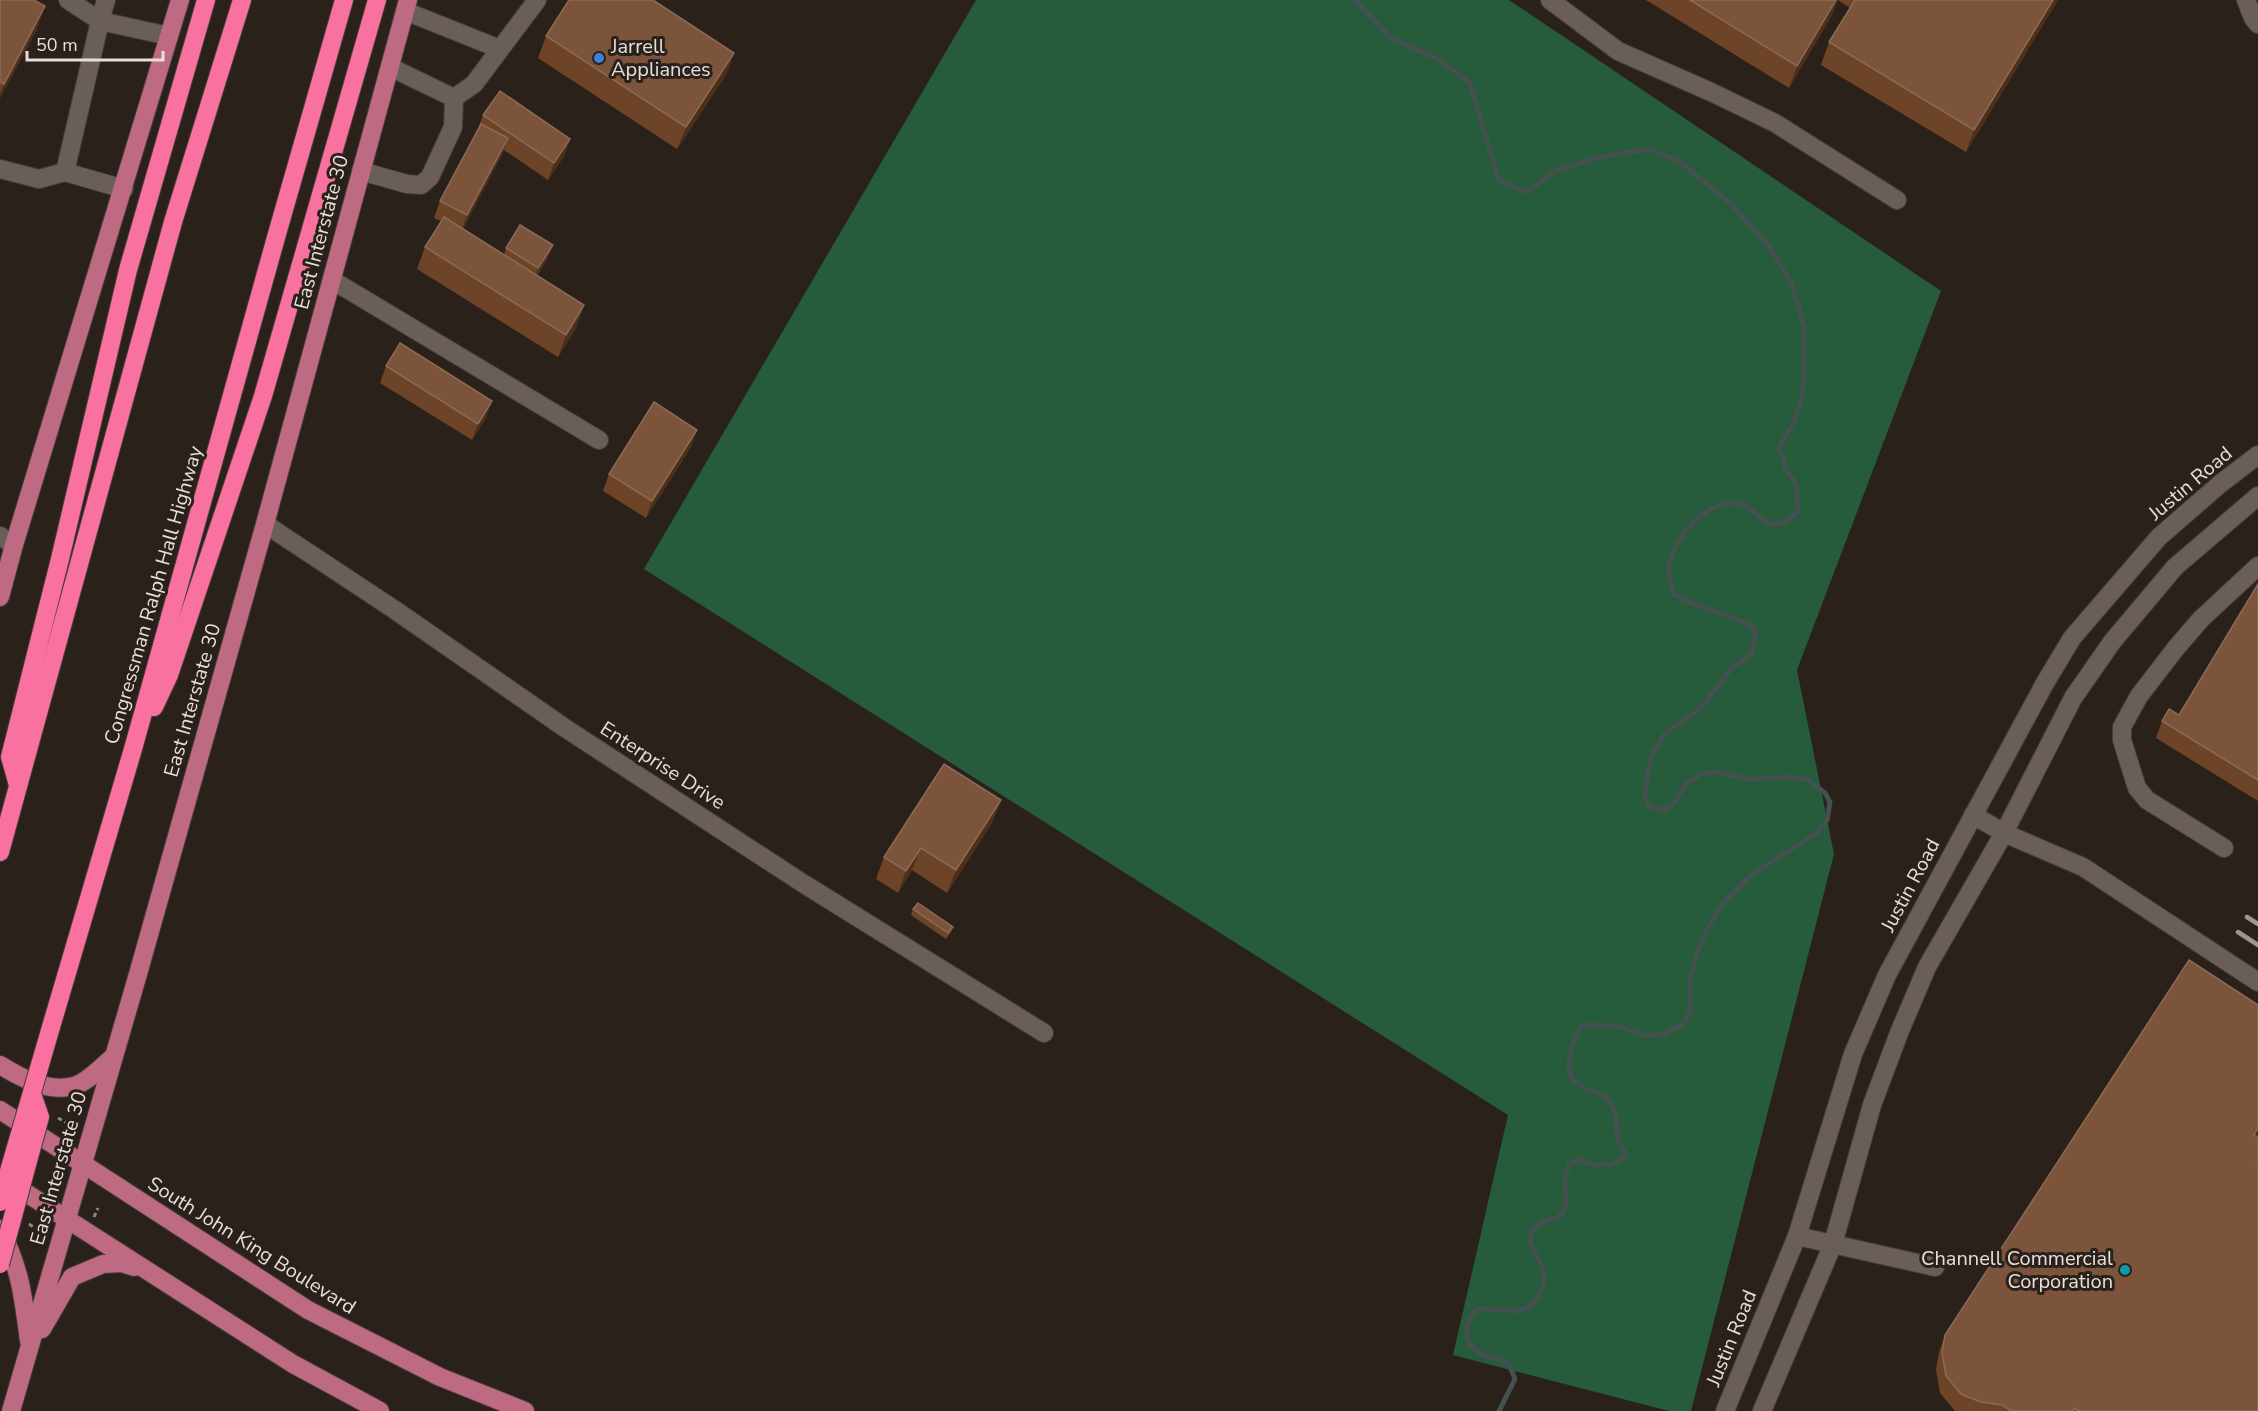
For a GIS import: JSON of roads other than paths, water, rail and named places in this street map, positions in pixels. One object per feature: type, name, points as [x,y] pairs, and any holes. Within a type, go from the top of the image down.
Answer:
[{"type":"highway","points":[[18,785],[10,757],[60,559],[128,270],[206,0]]},
{"type":"highway","points":[[0,852],[172,222],[242,0]]},
{"type":"highway","name":"Congressman Ralph Hall Highway","points":[[0,1202],[133,749],[344,0]]},
{"type":"highway","points":[[133,749],[169,675],[263,396],[377,0]]},
{"type":"highway","points":[[0,1264],[40,1116],[32,1094]]},
{"type":"main road","points":[[0,597],[7,540],[124,189],[180,0]]},
{"type":"main road","name":"East Interstate 30","points":[[11,1411],[265,524],[407,6]]},
{"type":"main road","points":[[0,1065],[15,1074],[50,1088],[75,1086],[112,1058]]},
{"type":"main road","name":"South John King Boulevard","points":[[0,1110],[308,1310],[440,1377],[525,1411]]},
{"type":"main road","points":[[0,1176],[293,1364],[380,1411]]},
{"type":"main road","points":[[0,1229],[11,1250],[21,1280],[30,1348]]},
{"type":"main road","points":[[30,1348],[72,1277],[103,1264],[122,1263],[147,1271]]},
{"type":"street","points":[[68,0],[100,21],[169,36]]},
{"type":"street","points":[[65,172],[106,0]]},
{"type":"street","points":[[454,98],[474,84],[537,0]]},
{"type":"street","points":[[1551,0],[1618,51],[1774,123],[1898,200]]},
{"type":"street","points":[[2246,0],[2258,24]]},
{"type":"street","points":[[407,6],[500,50]]},
{"type":"street","points":[[390,68],[454,98]]},
{"type":"street","points":[[361,171],[406,184],[421,185],[430,177],[453,127],[454,98]]},
{"type":"street","points":[[0,169],[39,179],[65,172],[124,189]]},
{"type":"street","points":[[332,280],[599,440]]},
{"type":"street","name":"Justin Road","points":[[1725,1411],[1797,1236],[1853,1054],[1887,975],[2045,683],[2072,638],[2109,592],[2159,537],[2220,484],[2258,455]]},
{"type":"street","points":[[1762,1411],[1833,1244],[1872,1106],[1927,967],[2004,833],[2073,698],[2112,642],[2175,567],[2258,496]]},
{"type":"street","name":"Enterprise Drive","points":[[265,524],[395,610],[565,728],[804,884],[1044,1033]]},
{"type":"street","points":[[2224,848],[2147,800],[2137,788],[2122,740],[2122,727],[2139,696],[2176,648],[2201,619],[2258,566]]},
{"type":"street","points":[[1973,815],[2004,833],[2083,867],[2258,982]]},
{"type":"street","points":[[1797,1236],[1935,1267]]},
{"type":"waterway","points":[[1355,0],[1390,37],[1439,60],[1470,83],[1499,181],[1527,192],[1555,171],[1596,158],[1649,149],[1680,162],[1730,203],[1770,248],[1792,284],[1804,327],[1804,383],[1800,405],[1779,451],[1782,453],[1785,468],[1796,484],[1798,511],[1788,520],[1775,524],[1765,521],[1744,504],[1715,507],[1694,522],[1685,532],[1677,544],[1669,567],[1669,578],[1674,594],[1693,604],[1753,627],[1756,635],[1752,653],[1732,668],[1700,709],[1665,733],[1652,755],[1645,795],[1649,806],[1663,810],[1674,804],[1686,784],[1701,774],[1716,772],[1749,779],[1791,777],[1808,780],[1825,793],[1830,802],[1827,820],[1817,833],[1751,875],[1722,904],[1698,950],[1690,980],[1690,1012],[1684,1023],[1665,1034],[1647,1036],[1618,1026],[1584,1025],[1576,1035],[1569,1065],[1571,1078],[1584,1088],[1605,1096],[1611,1104],[1616,1116],[1618,1142],[1626,1154],[1612,1164],[1595,1165],[1578,1160],[1569,1164],[1565,1177],[1566,1207],[1557,1218],[1542,1222],[1531,1232],[1530,1243],[1543,1269],[1544,1276],[1543,1287],[1533,1304],[1520,1311],[1477,1309],[1469,1321],[1467,1334],[1472,1346],[1483,1355],[1506,1363],[1511,1368],[1515,1379],[1499,1411]]},
{"type":"railway","points":[[2247,917],[2258,924]]},
{"type":"railway","points":[[2238,932],[2258,945]]},
{"type":"place","name":"Jarrell Appliances","points":[[599,58]]},
{"type":"place","name":"Channell Commercial Corporation","points":[[2125,1270]]}]
